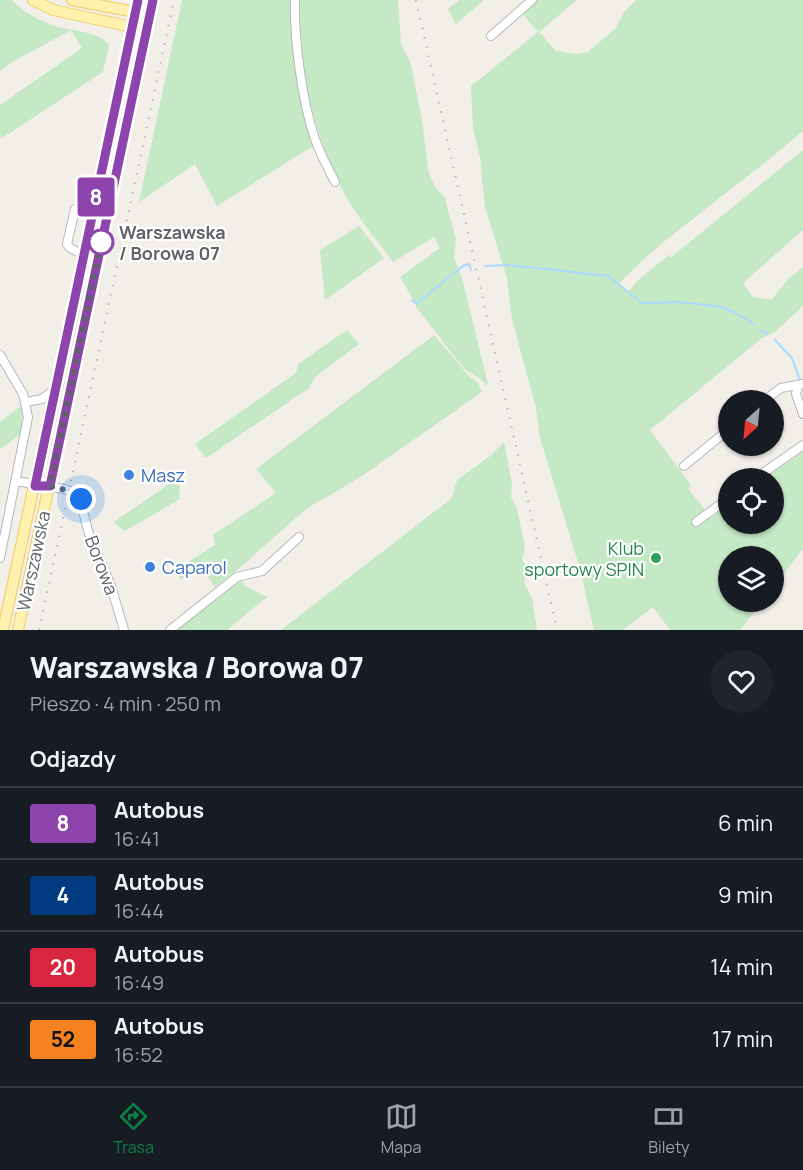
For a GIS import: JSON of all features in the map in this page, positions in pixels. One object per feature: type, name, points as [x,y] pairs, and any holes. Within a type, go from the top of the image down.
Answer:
[{"type":"main road","points":[[33,0],[53,10],[132,27],[148,22]]},
{"type":"main road","points":[[72,0],[135,12],[148,22]]},
{"type":"main road","name":"Warszawska","points":[[3,630],[138,0]]},
{"type":"main road","name":"Warszawska","points":[[18,630],[153,0]]},
{"type":"street","points":[[295,0],[299,58],[311,124],[318,147],[335,182]]},
{"type":"street","points":[[491,36],[532,0]]},
{"type":"street","points":[[75,209],[67,244],[84,255]]},
{"type":"street","points":[[0,355],[26,402],[28,425],[16,481],[4,521],[0,558]]},
{"type":"street","points":[[778,390],[788,386],[801,385]]},
{"type":"street","points":[[801,385],[796,394],[803,414]]},
{"type":"street","points":[[26,402],[42,399],[55,388]]},
{"type":"street","points":[[684,466],[718,438]]},
{"type":"street","points":[[770,468],[803,445]]},
{"type":"street","points":[[16,481],[35,486]]},
{"type":"street","name":"Borowa","points":[[35,486],[50,486],[74,492],[81,499],[89,534],[111,586],[124,630]]},
{"type":"street","points":[[696,522],[718,506]]},
{"type":"street","points":[[170,630],[237,577],[262,571],[299,537]]},
{"type":"green space","points":[[0,0],[12,0],[27,13],[44,22],[92,34],[105,40],[109,45],[103,72],[5,136],[0,137],[0,105],[82,48],[71,30],[0,71]]},
{"type":"green space","points":[[182,0],[291,0],[294,15],[305,116],[313,146],[217,206],[195,164],[139,202]]},
{"type":"green space","points":[[300,0],[398,0],[401,45],[410,61],[422,120],[429,174],[435,187],[445,198],[456,239],[454,258],[462,278],[488,384],[486,385],[462,366],[416,307],[400,277],[440,248],[434,237],[393,262],[363,223],[335,174],[310,102],[302,52]]},
{"type":"green space","points":[[459,0],[484,0],[456,24],[448,9]]},
{"type":"green space","points":[[535,0],[577,0],[539,32],[556,51],[577,54],[588,52],[616,28],[624,12],[636,0],[803,0],[803,131],[666,240],[619,284],[628,292],[637,281],[670,254],[670,258],[803,150],[803,230],[743,283],[753,297],[771,300],[790,277],[803,267],[803,306],[775,332],[762,338],[650,430],[691,485],[688,488],[711,518],[718,513],[718,534],[784,534],[784,468],[779,468],[803,451],[803,549],[784,573],[784,546],[718,546],[718,612],[754,612],[740,630],[670,630],[653,607],[623,630],[594,630],[580,569],[540,438],[536,408],[512,319],[507,278],[485,207],[480,157],[473,128],[471,86],[538,32],[521,12]]},
{"type":"green space","points":[[359,226],[384,258],[325,300],[320,250]]},
{"type":"green space","points":[[82,288],[87,289],[49,465],[44,464]]},
{"type":"green space","points":[[347,330],[359,344],[316,376],[309,388],[206,458],[195,444],[296,373],[298,364]]},
{"type":"green space","points":[[434,335],[469,376],[478,383],[482,392],[359,478],[306,509],[215,587],[201,567],[181,580],[175,570],[215,545],[213,535],[276,493],[256,469]]},
{"type":"green space","points":[[22,405],[22,433],[0,449],[0,422]]},
{"type":"green space","points":[[504,442],[512,485],[511,497],[517,509],[525,548],[522,560],[529,569],[524,583],[532,598],[537,630],[281,630],[452,498],[457,480],[489,457]]},
{"type":"green space","points":[[179,477],[180,499],[125,531],[114,522]]},
{"type":"green space","points":[[241,579],[245,586],[267,597],[227,630],[176,630]]},
{"type":"waterway","points":[[412,300],[416,304],[463,266],[469,264],[471,270]]},
{"type":"waterway","points":[[485,266],[509,265],[608,276],[642,303],[680,302],[722,307],[754,324]]},
{"type":"waterway","points":[[759,329],[767,334]]},
{"type":"waterway","points":[[775,340],[792,358],[800,380]]},
{"type":"railway","points":[[39,630],[174,0]]},
{"type":"railway","points":[[416,0],[557,630]]},
{"type":"bus line","name":"8","points":[[138,0],[35,486],[50,486],[153,0]]},
{"type":"place","name":"Warszawska / Borowa 07","points":[[101,242]]},
{"type":"place","name":"Masz","points":[[129,475]]},
{"type":"place","name":"Klub sportowy SPIN","points":[[656,558]]},
{"type":"place","name":"Caparol","points":[[150,567]]},
{"type":"route","points":[[81,499],[74,492],[50,486],[101,242]]}]
